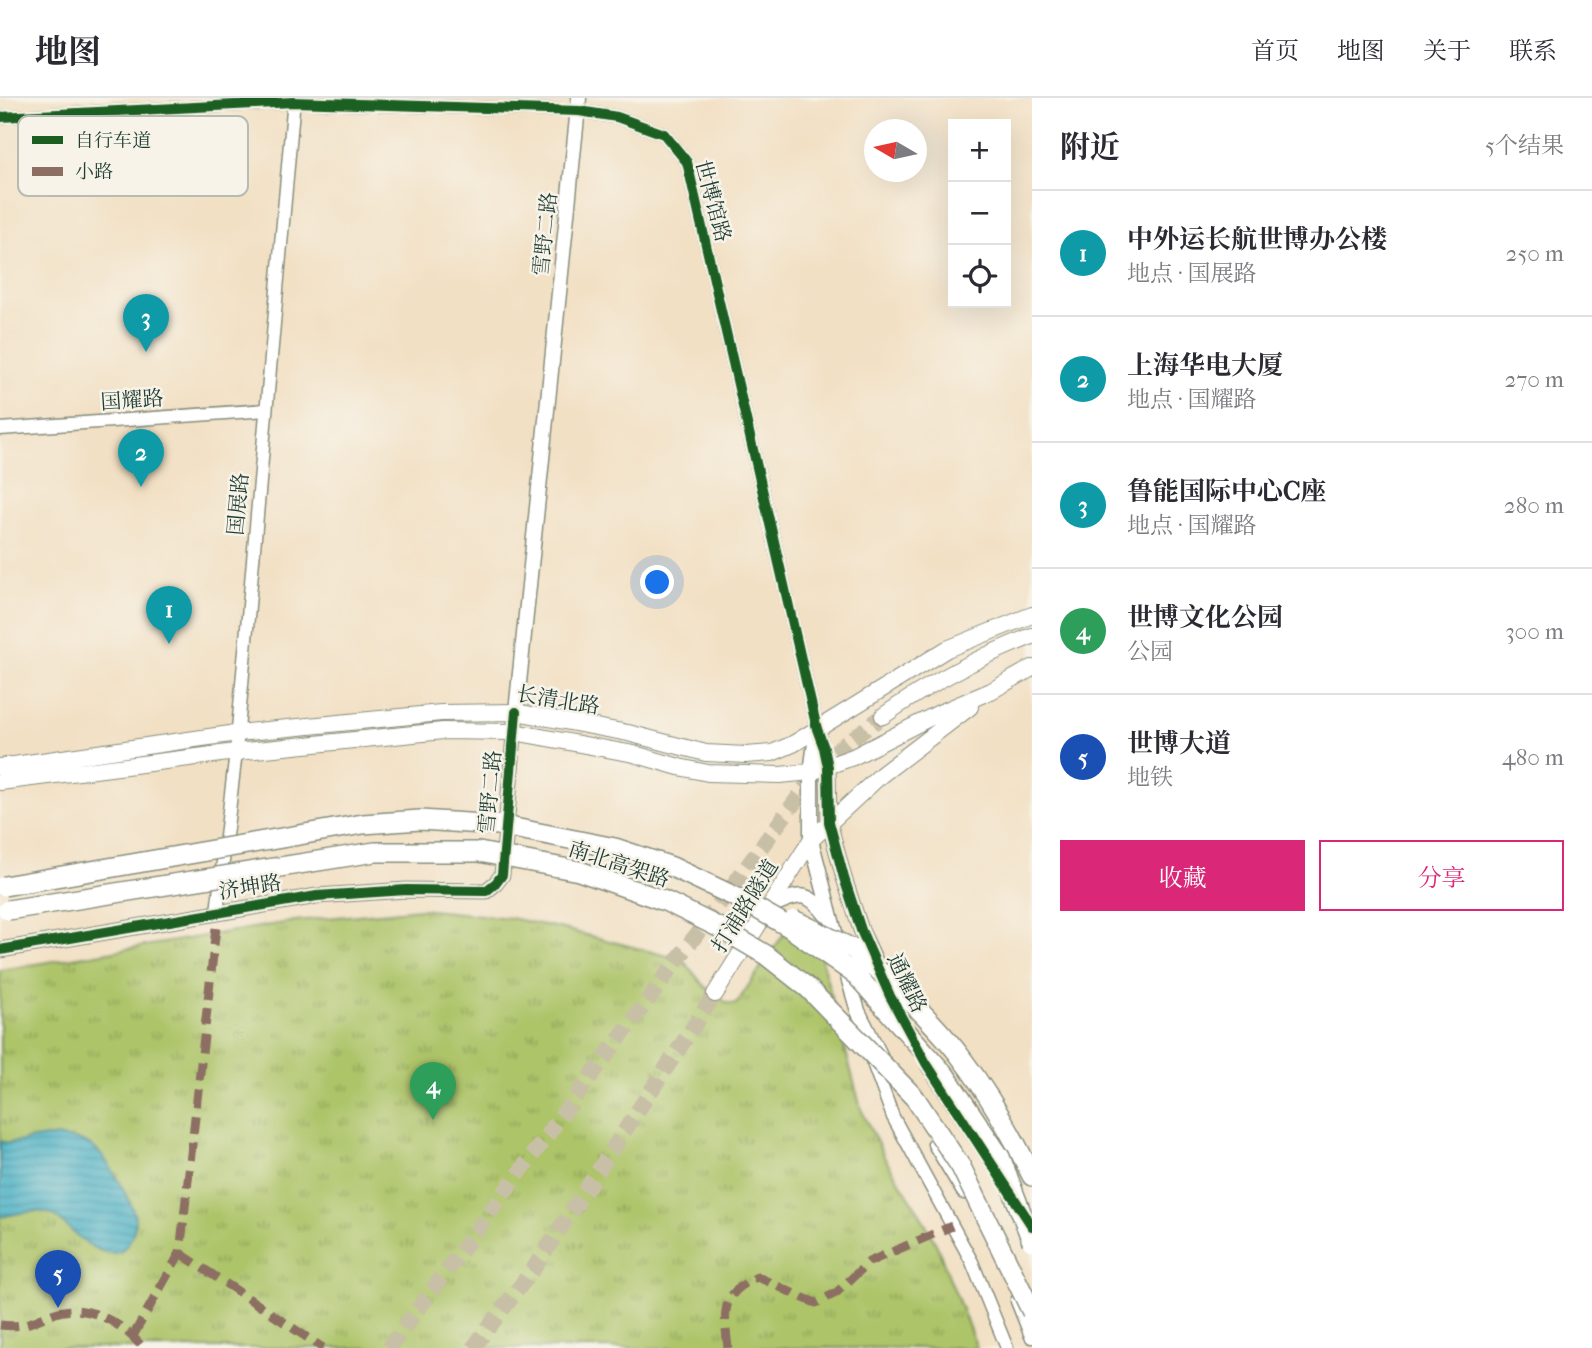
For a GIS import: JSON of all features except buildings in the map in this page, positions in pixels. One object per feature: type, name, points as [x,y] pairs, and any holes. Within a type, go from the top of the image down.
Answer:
[{"type":"highway","name":"南北高架路","points":[[0,887],[362,824],[420,820],[499,825],[615,848],[672,867],[742,900],[789,927],[856,975],[945,1075],[1000,1157],[1032,1241]]},
{"type":"highway","name":"南北高架路","points":[[0,912],[375,852],[480,852],[579,871],[665,901],[722,929],[766,955],[808,988],[915,1098],[961,1167],[1032,1312]]},
{"type":"highway","points":[[742,900],[799,922],[853,949],[890,980],[959,1054],[989,1097],[1032,1176]]},
{"type":"main road","name":"长清北路","points":[[0,766],[237,733],[442,713],[516,712],[628,733],[706,753],[772,753],[793,744],[947,649],[1032,615]]},
{"type":"main road","points":[[883,716],[920,690],[960,668],[1032,636]]},
{"type":"main road","name":"长清北路","points":[[0,782],[236,752],[443,731],[514,732],[634,754],[679,768],[708,773],[780,775],[811,772],[876,747],[1032,668]]},
{"type":"main road","name":"打浦路隧道","points":[[715,994],[811,840],[881,775],[991,691]]},
{"type":"street","name":"世博馆路","points":[[0,117],[294,100],[579,104],[664,134],[687,162],[817,729]]},
{"type":"street","name":"国展路","points":[[217,912],[236,752],[294,100]]},
{"type":"street","name":"雪野二路","points":[[502,875],[514,732],[579,104]]},
{"type":"street","name":"国耀路","points":[[0,429],[266,410]]},
{"type":"street","name":"通耀路","points":[[817,729],[828,767],[829,822],[861,930],[890,996],[926,1063],[1032,1226]]},
{"type":"street","points":[[817,729],[811,772],[811,840],[873,1067],[893,1117],[972,1262],[1007,1348]]},
{"type":"street","name":"济坤路","points":[[0,950],[317,896],[361,891],[486,891],[502,875]]},
{"type":"street","points":[[771,906],[798,895],[815,901],[831,921]]},
{"type":"street","points":[[858,1011],[875,1047],[972,1205],[1007,1273],[1032,1336]]},
{"type":"green space","points":[[421,909],[510,918],[683,960],[704,986],[727,1003],[736,1004],[796,916],[808,915],[861,1109],[884,1157],[937,1246],[977,1348],[0,1348],[0,970],[295,921]]},
{"type":"water","points":[[47,1137],[72,1139],[94,1148],[119,1181],[135,1218],[132,1237],[120,1252],[111,1253],[93,1247],[54,1215],[27,1212],[0,1217],[0,1141],[8,1143]]},
{"type":"tunnel","points":[[389,1348],[829,756],[883,716]]},
{"type":"tunnel","points":[[473,1348],[534,1268],[715,994]]},
{"type":"marked path","points":[[133,1336],[180,1253],[216,928]]},
{"type":"marked path","points":[[728,1348],[727,1305],[736,1290],[745,1283],[757,1277],[816,1303],[836,1293],[869,1262],[952,1226]]},
{"type":"marked path","points":[[180,1253],[323,1348]]},
{"type":"marked path","points":[[0,1325],[22,1325],[65,1311],[90,1312],[114,1322],[143,1348]]},
{"type":"cycle path","points":[[20,116],[293,102],[579,111],[617,117],[664,134],[687,162],[817,729],[824,748],[828,767],[829,822],[861,930],[890,996],[926,1063],[1032,1226]]},
{"type":"cycle path","points":[[0,117],[18,116]]},
{"type":"cycle path","points":[[0,950],[317,896],[406,890],[486,891],[502,875],[516,712]]},
{"type":"place","name":"鲁能国际中心C座","points":[[146,352]]},
{"type":"place","name":"上海华电大厦","points":[[141,487]]},
{"type":"place","name":"中外运长航世博办公楼","points":[[169,644]]},
{"type":"place","name":"世博文化公园","points":[[433,1120]]},
{"type":"place","name":"世博大道","points":[[58,1308]]}]
